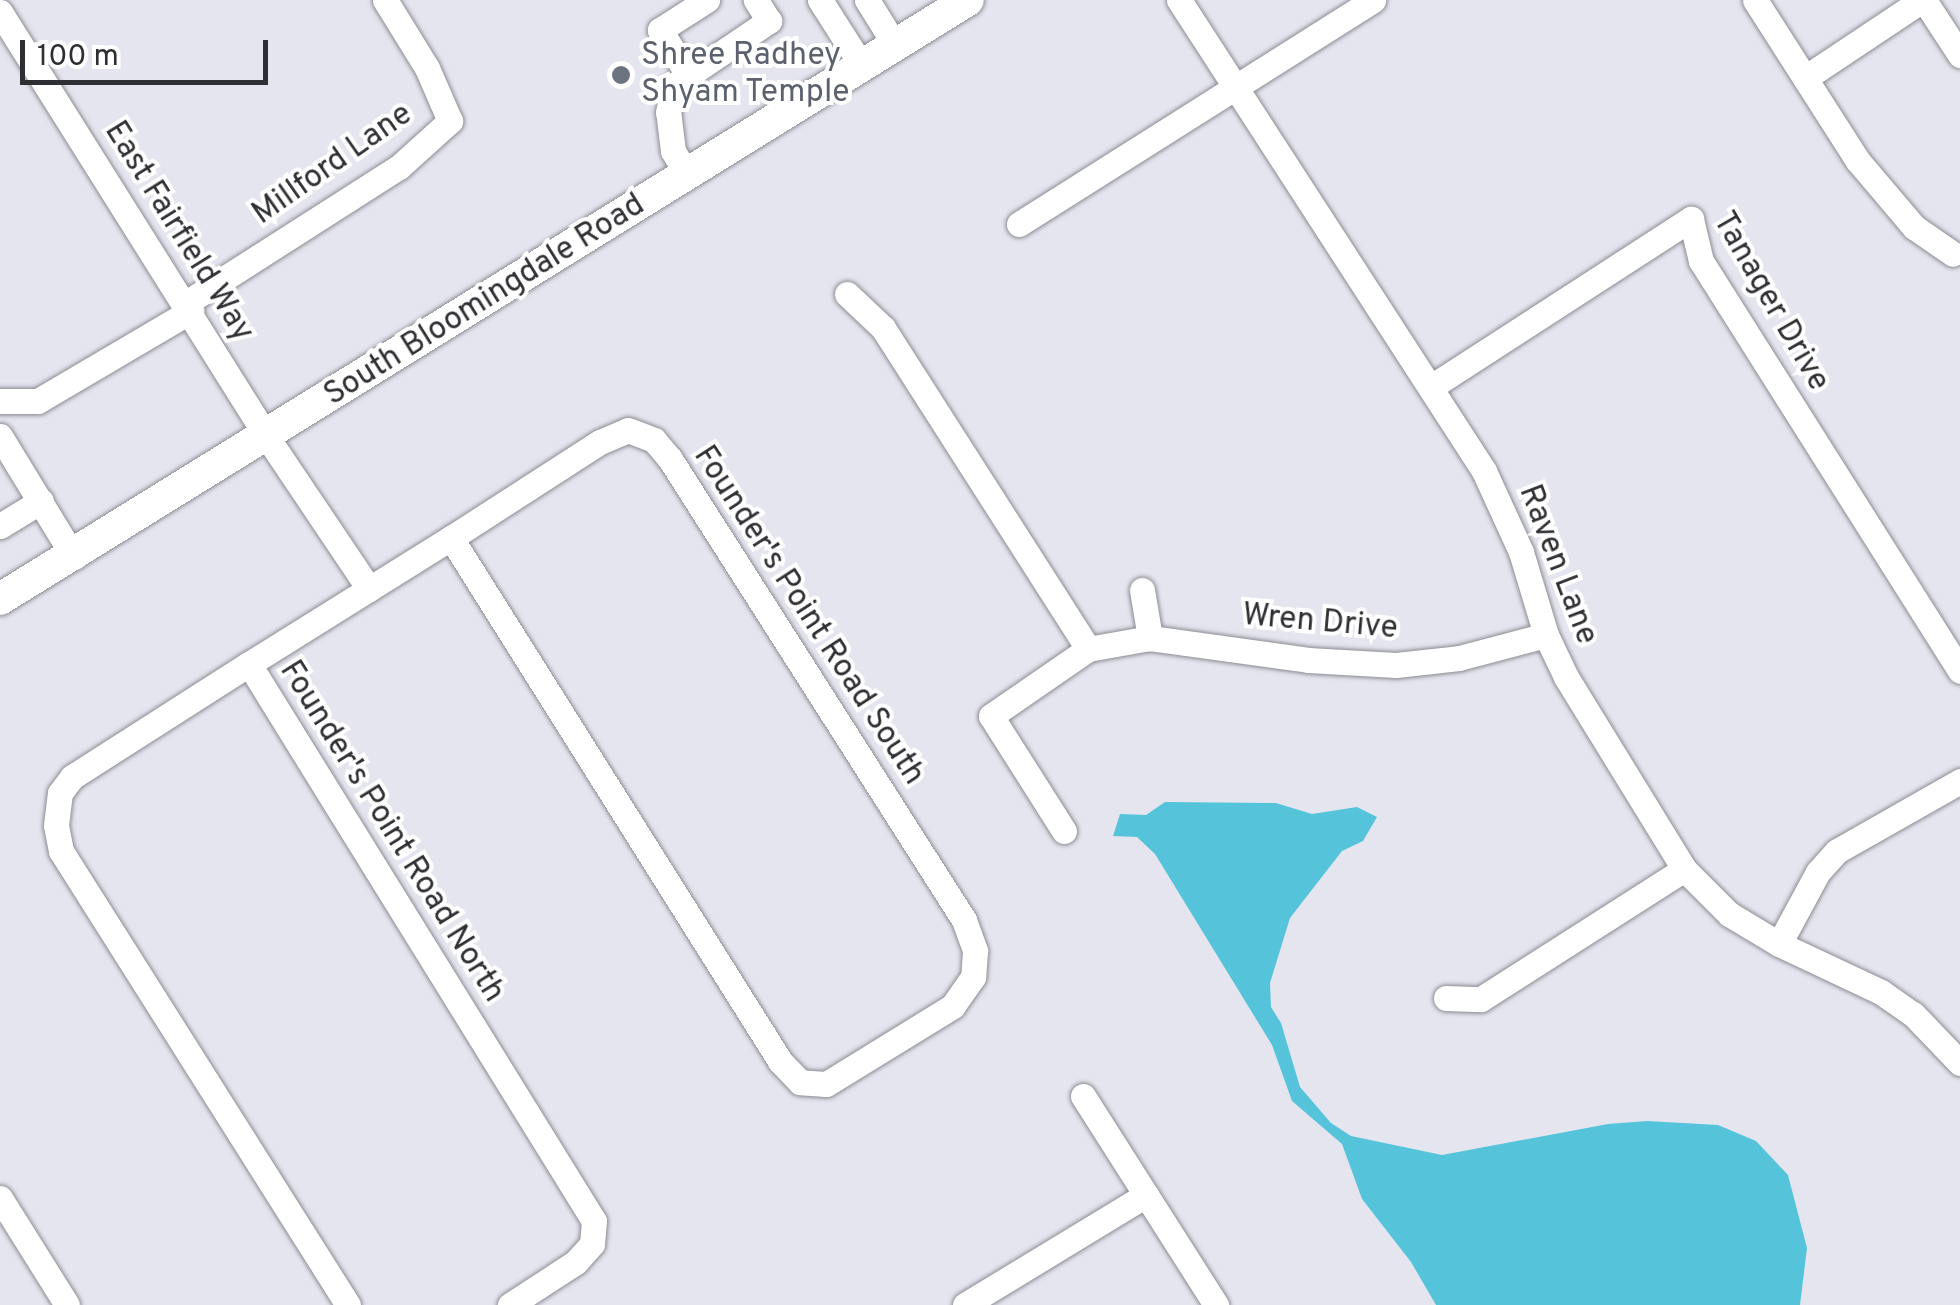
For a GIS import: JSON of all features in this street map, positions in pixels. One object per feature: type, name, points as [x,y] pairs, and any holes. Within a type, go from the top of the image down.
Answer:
[{"type":"main road","name":"South Bloomingdale Road","points":[[0,600],[968,0]]},
{"type":"street","name":"Millford Lane","points":[[0,402],[38,401],[188,307],[458,122],[385,0]]},
{"type":"street","points":[[687,73],[660,30],[707,0]]},
{"type":"street","points":[[688,175],[673,150],[668,112],[674,86],[687,73],[769,21],[756,0]]},
{"type":"street","points":[[820,0],[862,66]]},
{"type":"street","points":[[868,0],[895,46]]},
{"type":"street","name":"Raven Lane","points":[[1179,0],[1431,387],[1507,516],[1546,636],[1588,719],[1684,869],[1729,914],[1779,944],[1880,992],[1914,1014],[1960,1063]]},
{"type":"street","points":[[1019,224],[1372,0]]},
{"type":"street","points":[[1755,0],[1884,194],[1914,226],[1953,254]]},
{"type":"street","points":[[1805,78],[1923,0],[1960,56]]},
{"type":"street","name":"East Fairfield Way","points":[[0,12],[268,437],[369,589]]},
{"type":"street","name":"Tanager Drive","points":[[1431,387],[1690,219],[1701,261],[1960,671]]},
{"type":"street","points":[[847,294],[883,328],[1088,649]]},
{"type":"street","name":"Founder's Point Road South","points":[[628,430],[654,440],[964,920],[976,952],[976,966],[961,998],[836,1081],[809,1084],[793,1077],[450,538],[608,437],[628,430]]},
{"type":"street","points":[[0,436],[74,556]]},
{"type":"street","points":[[0,526],[41,501]]},
{"type":"street","points":[[249,664],[450,538]]},
{"type":"street","points":[[1142,590],[1150,638]]},
{"type":"street","name":"Wren Drive","points":[[1064,831],[991,716],[1088,649],[1150,638],[1308,660],[1396,665],[1459,658],[1546,636]]},
{"type":"street","name":"Founder's Point Road North","points":[[348,1305],[61,851],[56,826],[60,793],[72,776],[249,664],[594,1222],[592,1244],[576,1262],[510,1305]]},
{"type":"street","points":[[1779,944],[1818,872],[1838,850],[1960,780]]},
{"type":"street","points":[[1446,998],[1481,1000],[1684,869]]},
{"type":"street","points":[[1083,1096],[1216,1305]]},
{"type":"street","points":[[965,1305],[1146,1195]]},
{"type":"street","points":[[0,1198],[58,1302]]},
{"type":"water","points":[[1165,802],[1276,803],[1312,814],[1357,807],[1377,817],[1363,841],[1342,851],[1290,918],[1270,983],[1271,1007],[1281,1023],[1300,1087],[1331,1123],[1351,1136],[1442,1155],[1608,1124],[1647,1121],[1718,1125],[1756,1141],[1788,1175],[1807,1248],[1800,1305],[1436,1305],[1411,1262],[1362,1199],[1342,1144],[1292,1101],[1272,1045],[1155,854],[1137,837],[1113,836],[1120,814],[1146,815]]},
{"type":"place","name":"Shree Radhey Shyam Temple","points":[[621,75]]}]
